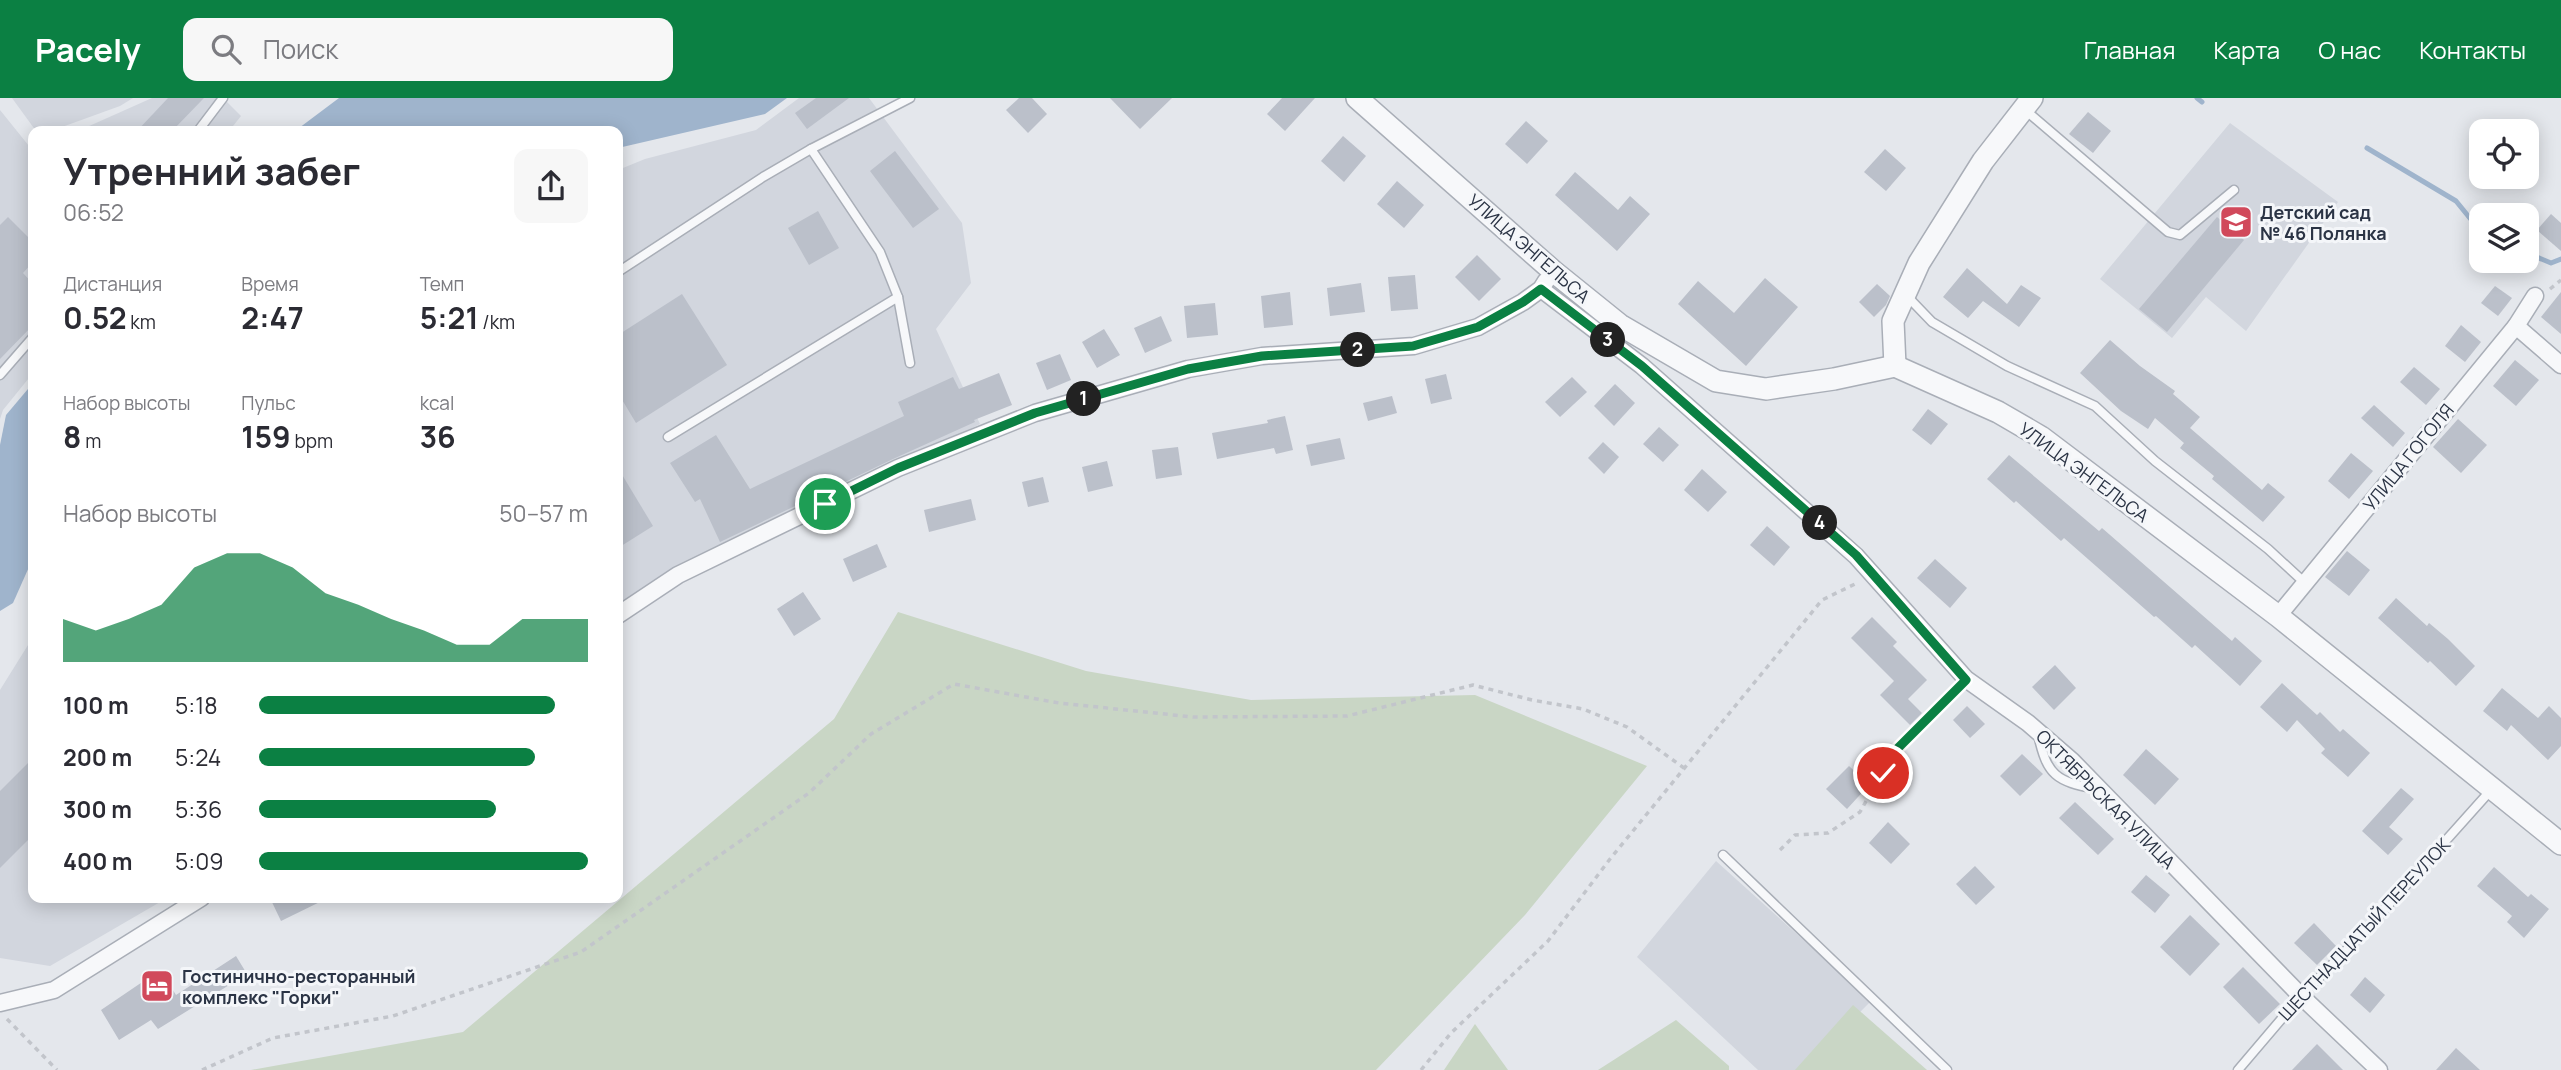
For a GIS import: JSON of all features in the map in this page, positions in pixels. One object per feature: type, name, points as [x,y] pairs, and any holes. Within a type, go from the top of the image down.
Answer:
[{"type":"street","name":"УЛИЦА ЭНГЕЛЬСА","points":[[1357,98],[1553,271],[1620,325],[1716,381],[1766,389],[1895,366],[1997,412],[2041,437],[2278,616],[2561,844]]},
{"type":"street","points":[[1895,366],[1893,321],[1919,262],[1983,161],[2028,104]]},
{"type":"street","points":[[623,612],[678,575],[898,468],[1035,413],[1200,367],[1262,356],[1413,346],[1478,327],[1541,289],[1553,271]]},
{"type":"street","name":"ОКТЯБРЬСКАЯ УЛИЦА","points":[[1541,289],[1642,366],[1856,555],[1966,680],[2038,731],[2100,790],[2301,996],[2379,1070]]},
{"type":"street","name":"УЛИЦА ГОГОЛЯ","points":[[2278,616],[2516,326],[2535,296]]},
{"type":"street","points":[[2516,326],[2561,365]]},
{"type":"street","points":[[0,1003],[54,990],[193,903]]},
{"type":"lane","points":[[202,126],[223,98]]},
{"type":"lane","points":[[623,269],[762,177],[909,98]]},
{"type":"lane","points":[[2028,104],[2168,232],[2180,235],[2234,190]]},
{"type":"lane","points":[[811,149],[880,252],[898,297],[910,363]]},
{"type":"lane","points":[[1904,293],[1932,322],[2007,366],[2095,406],[2155,461],[2268,549],[2305,583]]},
{"type":"lane","points":[[668,437],[898,297]]},
{"type":"lane","points":[[0,375],[28,343]]},
{"type":"lane","points":[[1642,366],[1666,353]]},
{"type":"lane","name":"ШЕСТНАДЦАТЫЙ ПЕРЕУЛОК","points":[[2238,1070],[2301,996],[2364,932],[2491,790]]},
{"type":"lane","points":[[1723,855],[1947,1070]]},
{"type":"path","points":[[1421,1070],[1451,1033],[1548,942],[1610,859],[1822,600],[1856,584],[1856,555]]},
{"type":"path","points":[[1780,849],[1795,835],[1828,834],[1860,812],[1893,753],[1966,680]]},
{"type":"path","points":[[202,1070],[273,1038],[393,1016],[581,952],[809,793],[871,734],[954,684],[1059,703],[1193,717],[1347,716],[1473,685],[1583,709],[1627,727],[1684,768]]},
{"type":"path","points":[[0,1011],[57,1070]]},
{"type":"shaded area","points":[[12,98],[133,98],[120,106],[65,126],[32,126]]},
{"type":"shaded area","points":[[152,98],[223,98],[241,116],[233,126],[89,126]]},
{"type":"shaded area","points":[[799,98],[869,98],[962,223],[971,283],[936,329],[980,424],[623,602],[623,168],[645,159],[756,130]]},
{"type":"shaded area","points":[[0,110],[28,145],[28,379],[3,410],[0,419]]},
{"type":"shaded area","name":"Детский сад № 46 Полянка","points":[[2230,123],[2338,202],[2246,331],[2206,297],[2172,338],[2100,279]]},
{"type":"shaded area","points":[[28,645],[28,903],[158,903],[50,966],[0,958],[0,690]]},
{"type":"shaded area","points":[[1716,861],[1871,1001],[1803,1070],[1758,1070],[1637,957]]},
{"type":"green space","points":[[898,612],[1086,671],[1251,700],[1475,695],[1647,766],[1525,915],[1376,1070],[251,1070],[463,1032],[616,903],[623,903],[623,897],[834,719]]},
{"type":"green space","points":[[1853,1005],[1927,1070],[1795,1070]]},
{"type":"green space","points":[[1676,1020],[1729,1066],[1729,1070],[1598,1070]]},
{"type":"green space","points":[[1475,1024],[1508,1070],[1444,1070]]},
{"type":"water","points":[[339,98],[787,98],[765,114],[623,147],[623,126],[302,126]]},
{"type":"water","points":[[28,389],[28,569],[13,603],[0,611],[0,445],[6,415]]},
{"type":"building","points":[[168,98],[204,98],[177,126],[142,126]]},
{"type":"building","points":[[816,98],[849,98],[807,129],[795,113]]},
{"type":"building","points":[[1019,98],[1032,98],[1047,114],[1028,133],[1006,110]]},
{"type":"building","points":[[1110,98],[1172,98],[1140,129]]},
{"type":"building","points":[[1282,98],[1315,98],[1285,131],[1267,114]]},
{"type":"building","points":[[2088,112],[2111,131],[2093,153],[2069,134]]},
{"type":"building","points":[[1526,121],[1548,141],[1527,164],[1505,144]]},
{"type":"building","points":[[1343,136],[1366,156],[1344,182],[1321,161]]},
{"type":"building","points":[[1885,149],[1906,168],[1886,191],[1864,172]]},
{"type":"building","points":[[895,151],[939,209],[913,228],[870,171]]},
{"type":"building","points":[[1575,172],[1618,210],[1630,196],[1650,214],[1617,251],[1555,195]]},
{"type":"building","points":[[1397,181],[1424,205],[1404,228],[1377,204]]},
{"type":"building","points":[[818,211],[839,248],[809,265],[788,228]]},
{"type":"building","points":[[2551,214],[2561,223],[2561,251],[2539,232],[2539,228]]},
{"type":"building","points":[[8,217],[28,237],[28,268],[23,273],[28,278],[28,330],[0,359],[0,225]]},
{"type":"building","points":[[2217,217],[2244,240],[2167,332],[2139,309]]},
{"type":"building","points":[[1477,255],[1501,279],[1479,301],[1455,277]]},
{"type":"building","points":[[1967,268],[2007,304],[2021,285],[2041,298],[2019,327],[1983,301],[1968,318],[1943,297]]},
{"type":"building","points":[[1415,275],[1418,309],[1391,311],[1388,277]]},
{"type":"building","points":[[1765,278],[1798,307],[1746,366],[1678,304],[1698,281],[1734,313]]},
{"type":"building","points":[[1361,283],[1365,312],[1330,316],[1327,288]]},
{"type":"building","points":[[1877,284],[1890,296],[1886,305],[1874,317],[1859,302]]},
{"type":"building","points":[[2495,286],[2512,298],[2498,316],[2481,303]]},
{"type":"building","points":[[1290,292],[1293,325],[1264,328],[1261,296]]},
{"type":"building","points":[[2561,292],[2561,334],[2541,317]]},
{"type":"building","points":[[682,294],[727,365],[636,423],[623,401],[623,332]]},
{"type":"building","points":[[1215,303],[1218,335],[1187,338],[1184,306]]},
{"type":"building","points":[[1161,316],[1172,341],[1145,353],[1134,328]]},
{"type":"building","points":[[2461,325],[2481,342],[2465,362],[2445,346]]},
{"type":"building","points":[[1104,329],[1120,355],[1097,368],[1082,342]]},
{"type":"building","points":[[2110,340],[2175,391],[2173,394],[2200,417],[2190,428],[2262,490],[2268,483],[2285,497],[2263,522],[2212,479],[2214,476],[2180,448],[2184,443],[2155,418],[2148,429],[2121,411],[2080,373]]},
{"type":"building","points":[[1060,354],[1071,380],[1047,390],[1036,363]]},
{"type":"building","points":[[2515,360],[2539,380],[2516,406],[2493,386]]},
{"type":"building","points":[[2414,367],[2440,389],[2426,405],[2400,382]]},
{"type":"building","points":[[999,373],[1012,405],[974,420],[975,422],[720,542],[700,499],[695,502],[670,463],[716,435],[750,489],[904,416],[898,402],[953,377],[959,389]]},
{"type":"building","points":[[1446,374],[1452,399],[1431,404],[1425,379]]},
{"type":"building","points":[[1572,377],[1587,392],[1560,417],[1545,402]]},
{"type":"building","points":[[1615,384],[1635,403],[1614,426],[1594,406]]},
{"type":"building","points":[[1392,396],[1397,413],[1368,421],[1363,403]]},
{"type":"building","points":[[2374,405],[2405,433],[2393,447],[2361,418]]},
{"type":"building","points":[[1928,409],[1948,424],[1931,445],[1912,430]]},
{"type":"building","points":[[1285,416],[1293,450],[1276,454],[1274,448],[1217,459],[1212,433],[1268,423],[1267,420]]},
{"type":"building","points":[[2458,419],[2487,445],[2461,473],[2433,447]]},
{"type":"building","points":[[1659,427],[1679,445],[1663,462],[1643,444]]},
{"type":"building","points":[[1340,438],[1345,459],[1311,466],[1306,445]]},
{"type":"building","points":[[1603,442],[1619,457],[1604,474],[1588,458]]},
{"type":"building","points":[[1178,447],[1182,475],[1156,479],[1152,450]]},
{"type":"building","points":[[2351,453],[2373,471],[2349,499],[2328,481]]},
{"type":"building","points":[[2009,455],[2099,531],[2102,528],[2232,641],[2235,637],[2262,661],[2240,686],[2195,645],[2192,648],[2064,538],[2061,541],[1987,479]]},
{"type":"building","points":[[1107,461],[1113,486],[1088,492],[1082,467]]},
{"type":"building","points":[[1702,469],[1727,492],[1708,512],[1684,490]]},
{"type":"building","points":[[623,476],[653,526],[623,545]]},
{"type":"building","points":[[1043,477],[1049,502],[1028,507],[1022,482]]},
{"type":"building","points":[[971,499],[976,520],[929,532],[924,510]]},
{"type":"building","points":[[1767,526],[1790,547],[1774,566],[1750,545]]},
{"type":"building","points":[[877,544],[887,567],[853,582],[843,559]]},
{"type":"building","points":[[2347,551],[2370,570],[2349,596],[2325,577]]},
{"type":"building","points":[[1935,559],[1967,588],[1950,608],[1917,578]]},
{"type":"building","points":[[803,592],[821,619],[794,636],[777,609]]},
{"type":"building","points":[[2396,598],[2427,626],[2429,623],[2448,639],[2475,666],[2456,686],[2378,618]]},
{"type":"building","points":[[1872,617],[1897,642],[1893,646],[1927,680],[1908,699],[1922,713],[1910,725],[1880,695],[1894,681],[1851,638]]},
{"type":"building","points":[[2055,665],[2076,688],[2054,710],[2032,687]]},
{"type":"building","points":[[2282,683],[2317,715],[2320,712],[2340,732],[2343,729],[2370,753],[2348,777],[2321,753],[2325,749],[2297,720],[2287,732],[2260,707]]},
{"type":"building","points":[[2502,688],[2538,718],[2549,706],[2561,718],[2561,746],[2548,760],[2511,725],[2507,731],[2483,711]]},
{"type":"building","points":[[1967,706],[1985,724],[1970,738],[1953,720]]},
{"type":"building","points":[[2146,749],[2179,779],[2155,805],[2123,775]]},
{"type":"building","points":[[2022,754],[2043,774],[2020,796],[2000,776]]},
{"type":"building","points":[[28,763],[28,840],[0,868],[0,791]]},
{"type":"building","points":[[1849,766],[1869,785],[1847,809],[1826,789]]},
{"type":"building","points":[[2401,788],[2414,799],[2389,827],[2403,839],[2388,855],[2362,831]]},
{"type":"building","points":[[2075,802],[2114,839],[2098,855],[2059,818]]},
{"type":"building","points":[[1888,822],[1910,844],[1891,864],[1869,843]]},
{"type":"building","points":[[1975,866],[1995,887],[1976,905],[1956,884]]},
{"type":"building","points":[[2494,867],[2528,897],[2531,894],[2549,909],[2524,938],[2507,922],[2512,916],[2477,886]]},
{"type":"building","points":[[2146,875],[2170,895],[2155,913],[2131,892]]},
{"type":"building","points":[[272,903],[318,903],[281,921]]},
{"type":"building","points":[[2190,915],[2220,944],[2190,976],[2160,947]]},
{"type":"building","points":[[2314,923],[2336,946],[2317,965],[2294,943]]},
{"type":"building","points":[[236,956],[247,974],[158,1029],[151,1020],[119,1040],[101,1010],[160,970],[176,995]]},
{"type":"building","points":[[2243,967],[2280,1004],[2259,1024],[2223,987]]},
{"type":"building","points":[[2365,977],[2385,995],[2370,1013],[2350,995]]},
{"type":"building","points":[[2317,1044],[2343,1070],[2292,1070]]},
{"type":"building","points":[[2456,1048],[2480,1070],[2436,1070]]},
{"type":"waterway","points":[[2197,98],[2202,102]]},
{"type":"waterway","points":[[2367,148],[2456,201],[2469,217]]},
{"type":"waterway","points":[[2539,258],[2551,263],[2561,259]]},
{"type":"place","name":"Детский сад № 46 Полянка","points":[[2236,222]]},
{"type":"place","name":"Гостинично-ресторанный комплекс \"Горки\"","points":[[157,986]]},
{"type":"route","points":[[825,504],[898,468],[1035,413],[1188,369],[1262,356],[1413,346],[1478,327],[1541,289],[1642,366],[1856,555],[1966,680],[1893,753],[1883,773]]}]
